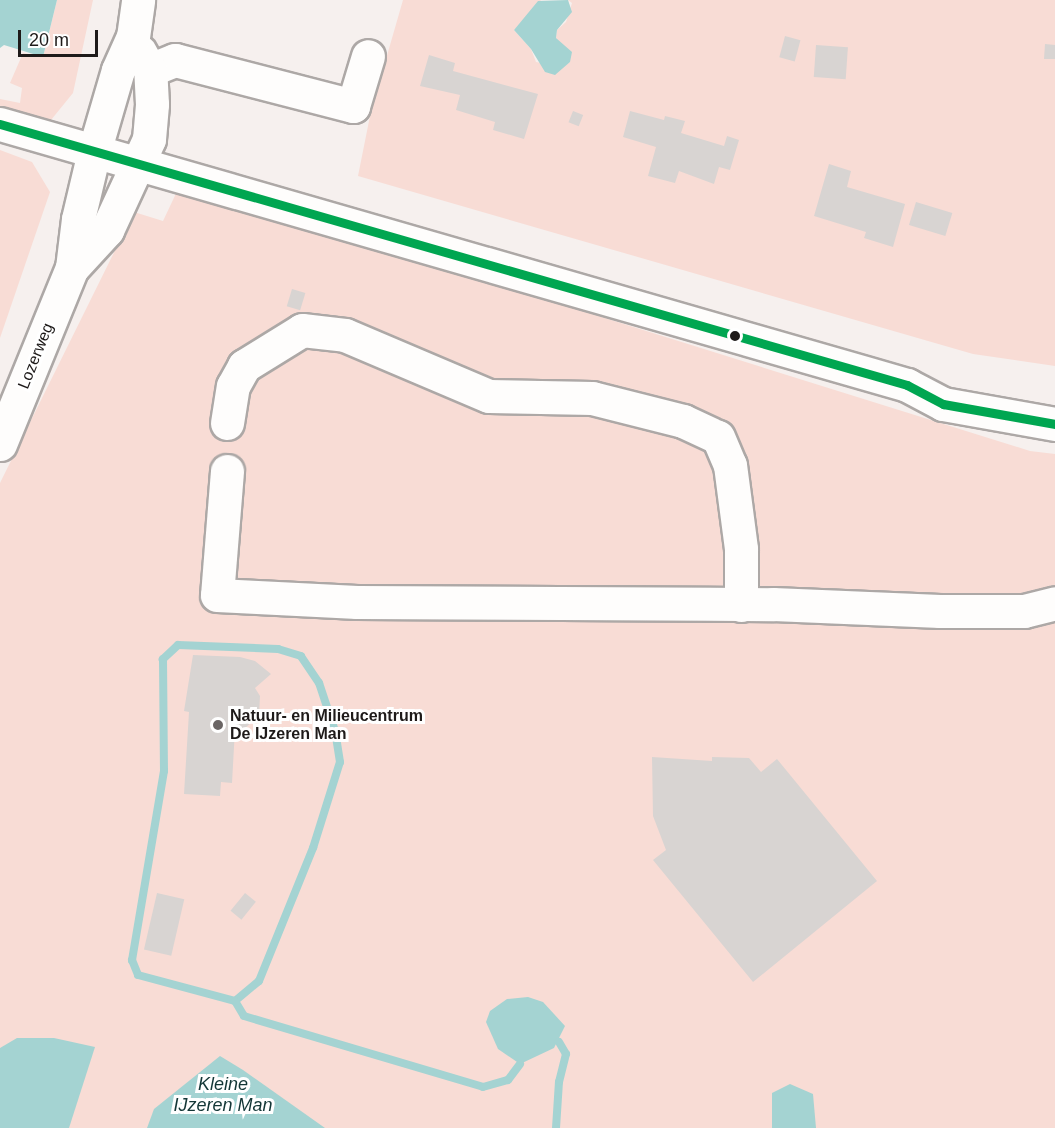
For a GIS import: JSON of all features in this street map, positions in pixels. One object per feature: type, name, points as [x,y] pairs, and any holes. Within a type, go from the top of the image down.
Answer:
[{"type":"street","name":"Lozerweg","points":[[0,444],[72,268],[78,219],[94,152],[118,70],[133,37],[138,0]]},
{"type":"street","points":[[133,37],[150,70],[175,60],[353,106],[368,56]]},
{"type":"street","name":"Lozerweg","points":[[72,268],[107,230],[149,139],[152,104],[150,70]]},
{"type":"street","points":[[0,124],[907,385],[942,404],[1055,424]]},
{"type":"street","points":[[227,423],[233,386],[244,366],[302,330],[345,334],[489,396],[592,398],[683,421],[718,437],[730,465],[741,549],[741,604]]},
{"type":"street","points":[[907,385],[946,384],[1055,402]]},
{"type":"street","points":[[226,471],[217,595],[357,602],[741,604],[1024,611],[1055,603]]},
{"type":"shaded area","points":[[57,0],[93,0],[73,93],[51,120],[0,109],[0,99],[20,103],[22,88],[10,83],[23,53],[43,57]]},
{"type":"shaded area","points":[[403,0],[541,0],[514,30],[531,49],[536,62],[563,67],[570,62],[556,38],[557,30],[566,22],[572,3],[568,0],[1055,0],[1055,366],[973,354],[358,176],[371,111]]},
{"type":"shaded area","points":[[0,150],[32,162],[50,192],[0,338]]},
{"type":"shaded area","points":[[180,185],[1030,451],[1055,454],[1055,1128],[0,1128],[0,483],[134,212],[163,221]]},
{"type":"water","points":[[0,0],[57,0],[43,57],[4,45],[0,48]]},
{"type":"water","points":[[568,0],[572,12],[557,30],[556,38],[572,52],[570,62],[555,75],[545,72],[531,49],[514,30],[538,1]]},
{"type":"water","points":[[528,997],[543,1002],[565,1026],[554,1048],[520,1064],[498,1049],[486,1022],[490,1011],[507,999]]},
{"type":"water","points":[[17,1038],[54,1038],[95,1047],[69,1128],[0,1128],[0,1048]]},
{"type":"water","name":"Kleine IJzeren Man","points":[[220,1056],[325,1128],[147,1128],[154,1109]]},
{"type":"water","points":[[790,1084],[813,1094],[816,1128],[772,1128],[772,1093]]},
{"type":"building","points":[[785,36],[800,40],[795,61],[779,57]]},
{"type":"building","points":[[1045,44],[1055,45],[1055,59],[1044,59]]},
{"type":"building","points":[[816,45],[848,47],[846,79],[814,77]]},
{"type":"building","points":[[429,55],[455,63],[453,71],[538,94],[524,139],[493,130],[495,122],[456,110],[460,95],[420,86]]},
{"type":"building","points":[[573,111],[583,115],[579,126],[569,122]]},
{"type":"building","points":[[630,111],[664,120],[665,116],[685,121],[681,133],[724,146],[727,136],[739,140],[730,170],[719,167],[714,184],[679,171],[675,183],[648,176],[656,147],[623,137]]},
{"type":"building","points":[[829,164],[851,171],[847,187],[905,204],[893,247],[864,238],[866,232],[814,216]]},
{"type":"building","points":[[916,202],[952,213],[945,236],[909,225]]},
{"type":"building","points":[[292,289],[305,293],[300,310],[287,306]]},
{"type":"building","name":"Natuur- en Milieucentrum De IJzeren Man","points":[[193,655],[240,657],[255,661],[271,674],[255,688],[260,696],[259,716],[245,728],[235,729],[232,783],[221,782],[220,796],[184,794],[189,712],[184,711]]},
{"type":"building","points":[[652,757],[712,761],[712,757],[749,758],[761,772],[777,759],[877,881],[753,982],[653,860],[666,850],[653,816]]},
{"type":"building","points":[[157,893],[184,899],[171,956],[144,950]]},
{"type":"building","points":[[245,893],[256,902],[241,920],[231,911]]},
{"type":"waterway","points":[[235,1001],[259,981],[313,848],[340,762],[335,731],[319,683],[301,656],[278,649],[178,645],[163,659],[164,771],[132,960],[138,975],[235,1001],[244,1016],[483,1087],[508,1080],[520,1064]]},
{"type":"waterway","points":[[556,1128],[559,1082],[566,1054],[559,1042]]},
{"type":"transit line","points":[[0,124],[907,385],[943,404],[1055,424]]},
{"type":"place","name":"Natuur- en Milieucentrum De IJzeren Man","points":[[218,725]]}]
